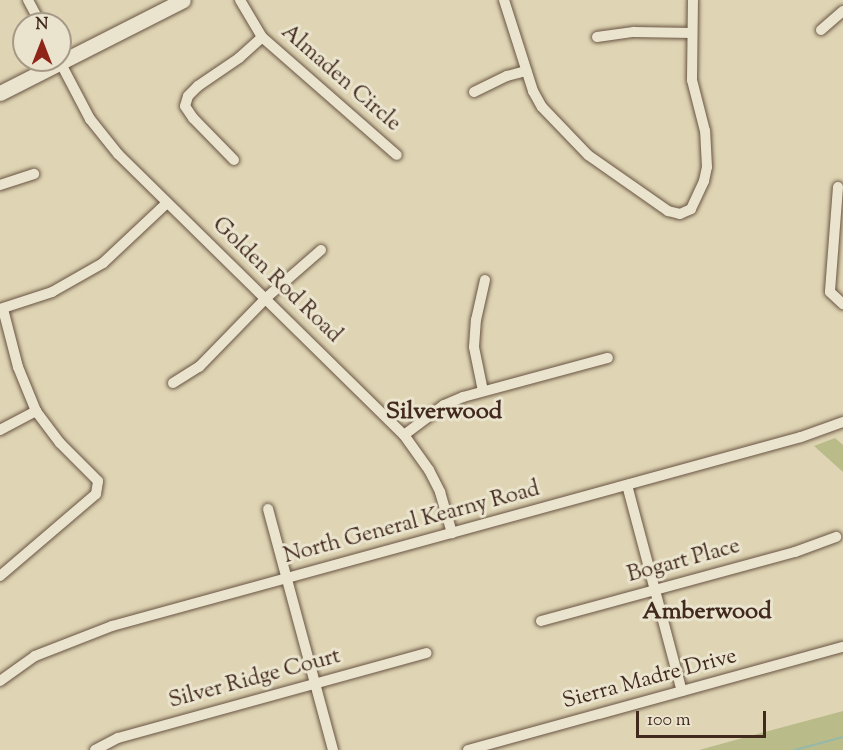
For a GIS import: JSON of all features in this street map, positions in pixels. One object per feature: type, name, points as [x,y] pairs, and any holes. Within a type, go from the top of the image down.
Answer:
[{"type":"street","points":[[72,56],[183,0]]},
{"type":"street","name":"Almaden Circle","points":[[240,0],[262,37],[398,155]]},
{"type":"street","points":[[504,0],[526,71],[542,107],[588,154],[668,211],[680,214],[691,208],[704,182],[707,166],[705,131],[692,80],[693,0]]},
{"type":"street","points":[[821,30],[843,11]]},
{"type":"street","points":[[597,37],[634,32],[692,33]]},
{"type":"street","points":[[234,160],[193,118],[185,106],[188,96],[198,86],[239,57],[262,37]]},
{"type":"street","points":[[474,92],[507,75],[526,71]]},
{"type":"street","points":[[0,93],[41,72]]},
{"type":"street","name":"Golden Rod Road","points":[[65,72],[79,100],[104,137],[167,203],[404,435],[440,492],[452,533]]},
{"type":"street","points":[[0,185],[34,174]]},
{"type":"street","points":[[838,187],[830,292],[843,304]]},
{"type":"street","points":[[0,576],[96,494],[98,481],[60,443],[36,411],[18,367],[1,309],[52,292],[103,263],[167,203]]},
{"type":"street","points":[[173,383],[199,367],[266,298],[321,250]]},
{"type":"street","points":[[483,391],[474,347],[476,320],[485,280]]},
{"type":"street","points":[[404,435],[444,405],[483,391],[608,358]]},
{"type":"street","points":[[0,430],[36,411]]},
{"type":"street","name":"North General Kearny Road","points":[[0,681],[35,657],[72,640],[112,626],[801,438],[843,422]]},
{"type":"street","points":[[627,485],[682,691]]},
{"type":"street","points":[[268,509],[333,750]]},
{"type":"street","name":"Bogart Place","points":[[541,621],[795,552],[836,537]]},
{"type":"street","name":"Sierra Madre Drive","points":[[468,750],[843,647]]},
{"type":"street","name":"Silver Ridge Court","points":[[95,750],[118,738],[426,653]]},
{"type":"green space","points":[[835,438],[843,445],[843,472],[814,446]]},
{"type":"green space","points":[[843,711],[843,750],[699,750],[761,733]]},
{"type":"waterway","points":[[795,750],[843,737]]},
{"type":"district","name":"Silverwood","points":[[444,413]]},
{"type":"district","name":"Amberwood","points":[[707,613]]}]
